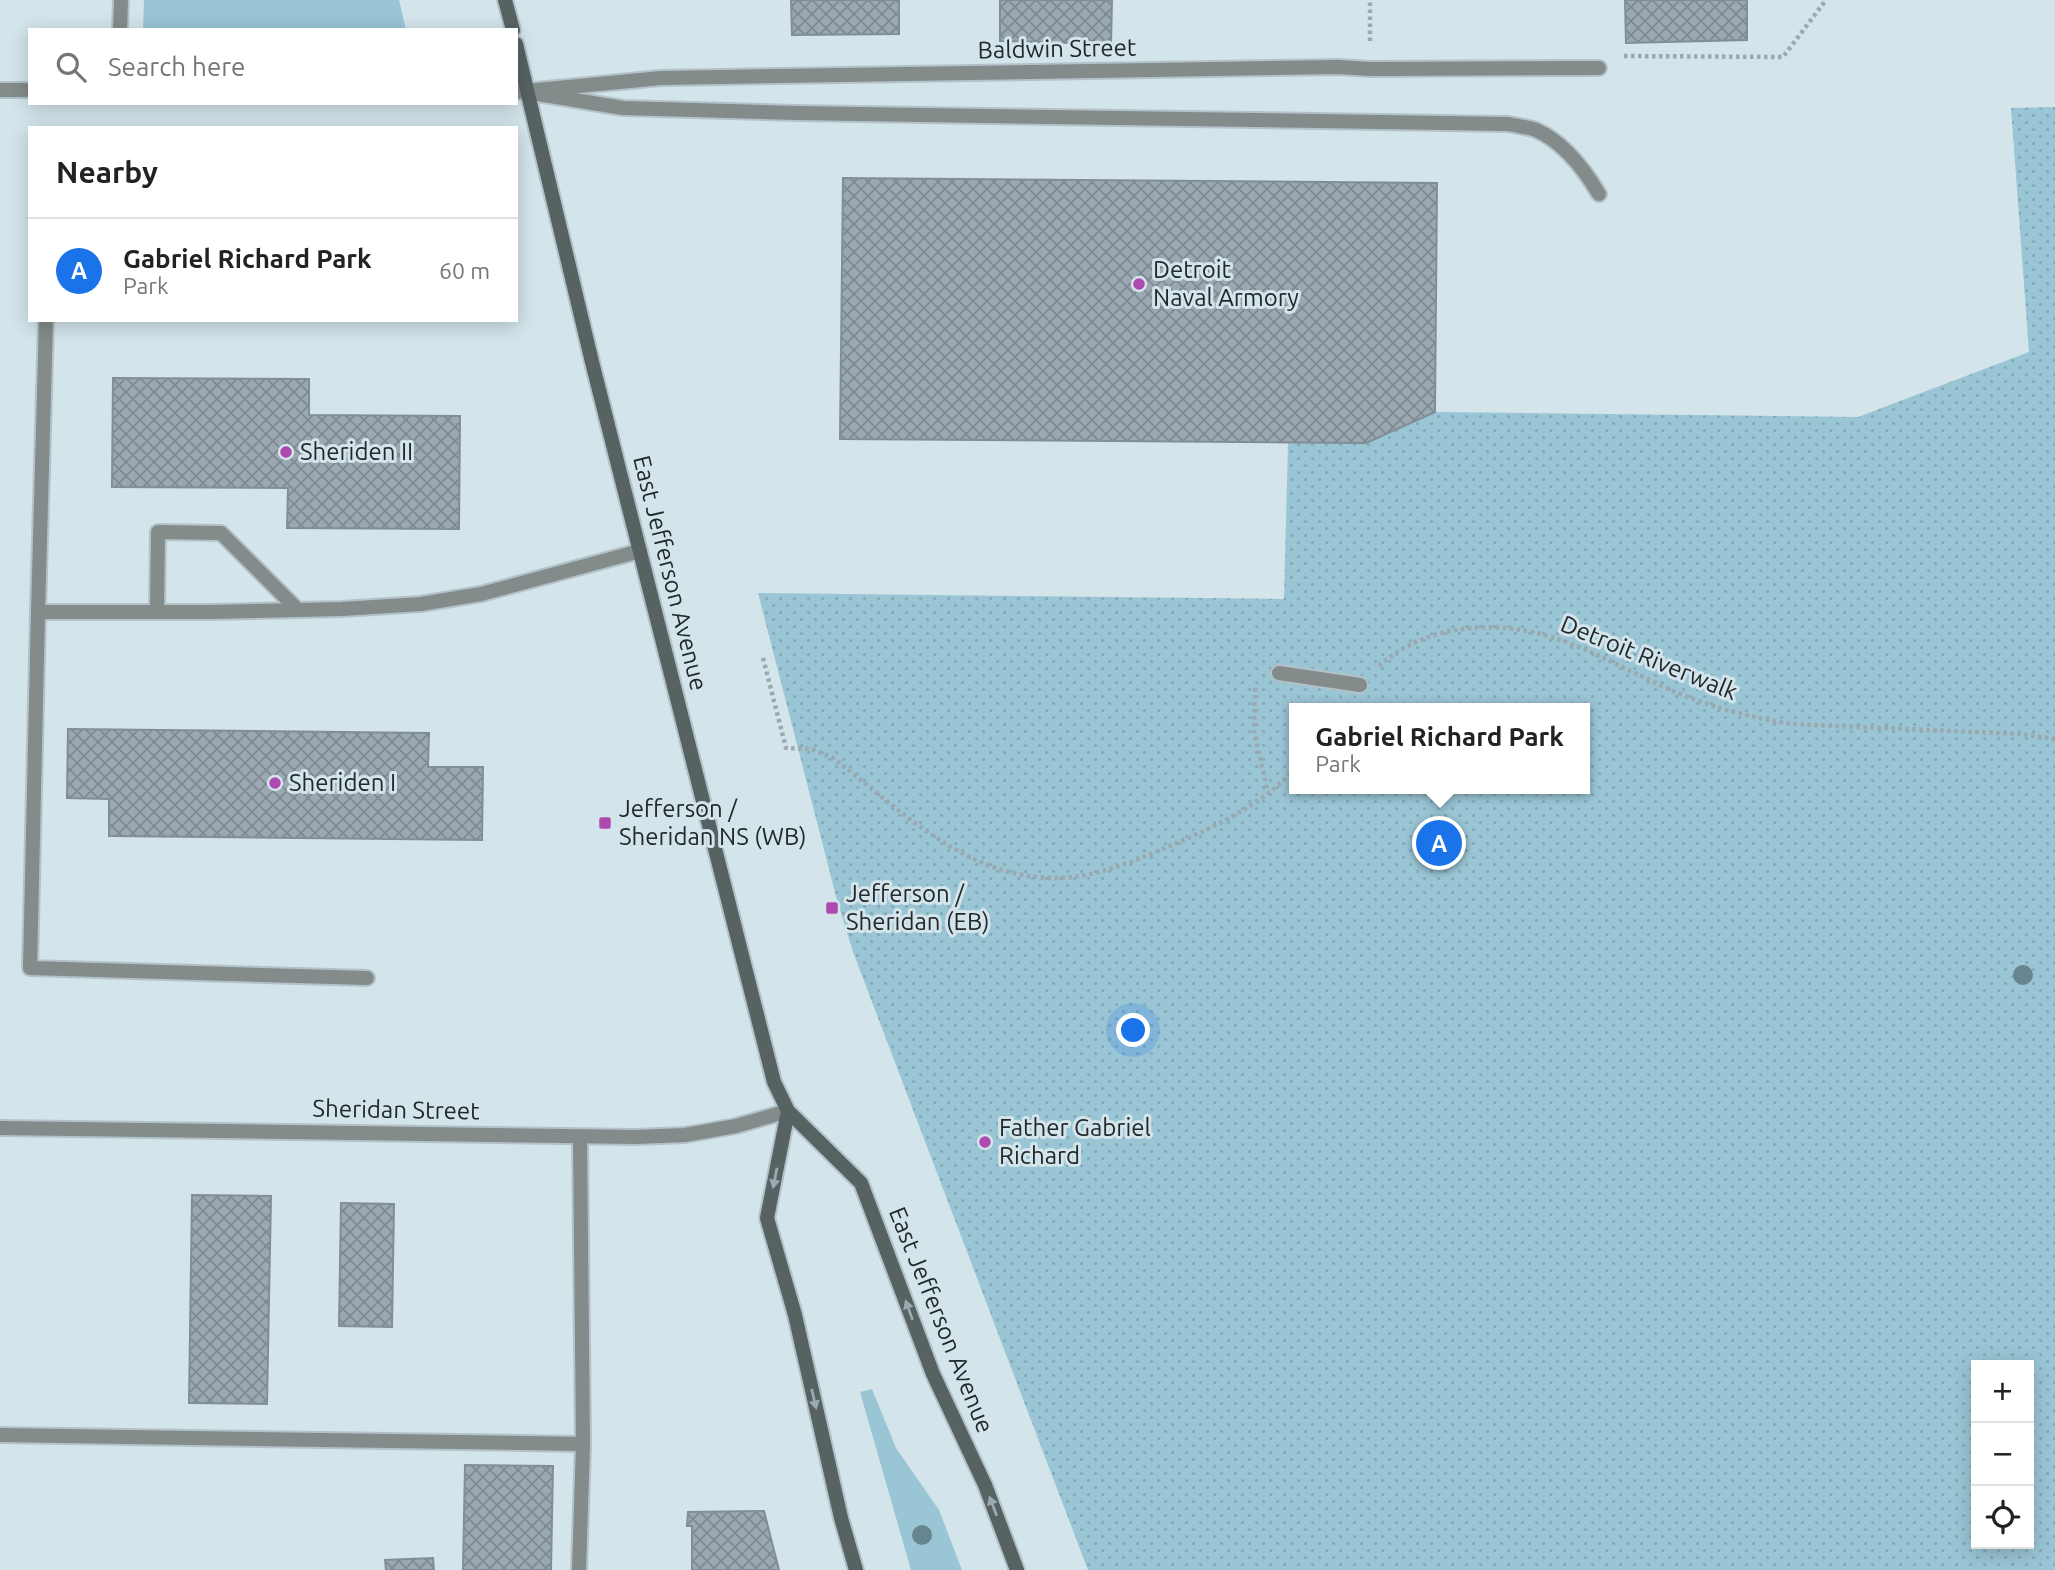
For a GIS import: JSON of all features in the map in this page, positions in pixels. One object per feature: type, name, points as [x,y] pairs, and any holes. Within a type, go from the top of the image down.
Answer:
[{"type":"main road","points":[[505,0],[512,28]]},
{"type":"main road","name":"East Jefferson Avenue","points":[[518,60],[522,92],[774,1082],[788,1111],[861,1183],[933,1374],[985,1485],[1017,1570]]},
{"type":"main road","points":[[788,1111],[767,1218],[796,1315],[841,1518],[856,1570]]},
{"type":"street","points":[[120,28],[121,0]]},
{"type":"street","name":"Baldwin Street","points":[[522,92],[661,78],[1338,67],[1599,68]]},
{"type":"street","points":[[0,90],[28,90]]},
{"type":"street","points":[[522,92],[624,108],[1508,124],[1536,130],[1562,148],[1584,169],[1599,194]]},
{"type":"street","points":[[46,322],[30,968],[367,978]]},
{"type":"street","points":[[157,612],[159,532],[221,533],[298,610]]},
{"type":"street","points":[[38,612],[298,610],[421,604],[481,594],[640,551]]},
{"type":"street","points":[[1279,673],[1360,685]]},
{"type":"street","name":"Sheridan Street","points":[[0,1128],[580,1137],[685,1135],[736,1126],[788,1111]]},
{"type":"street","points":[[579,1570],[583,1444],[580,1137]]},
{"type":"street","points":[[0,1435],[583,1444]]},
{"type":"path","points":[[1370,0],[1370,69]]},
{"type":"path","points":[[1599,68],[1599,55],[1783,57],[1826,0]]},
{"type":"path","name":"Detroit Riverwalk","points":[[1360,685],[1385,661],[1409,645],[1437,634],[1468,628],[1507,627],[1548,635],[1686,696],[1763,719],[1791,724],[2021,734],[2055,739]]},
{"type":"path","points":[[763,658],[786,748],[812,749],[833,758],[946,845],[991,868],[1031,876],[1060,878],[1090,873],[1144,856],[1222,823],[1268,793],[1289,774]]},
{"type":"path","points":[[1255,684],[1254,731],[1268,793]]},
{"type":"shaded area","points":[[144,0],[399,0],[406,28],[143,28]]},
{"type":"shaded area","points":[[2055,107],[2055,1570],[1088,1570],[853,952],[837,900],[758,593],[1284,599],[1288,443],[1366,443],[1435,412],[1858,417],[2029,352],[2011,108]]},
{"type":"shaded area","points":[[872,1389],[896,1448],[939,1510],[962,1570],[911,1570],[860,1392]]},
{"type":"building","points":[[791,0],[899,0],[899,34],[792,35]]},
{"type":"building","points":[[1000,0],[1112,0],[1111,44],[1000,41]]},
{"type":"building","points":[[1625,0],[1747,0],[1747,40],[1626,43]]},
{"type":"building","name":"Detroit Naval Armory","points":[[843,178],[1437,183],[1435,412],[1366,443],[840,439]]},
{"type":"building","name":"Sheriden II","points":[[113,378],[309,379],[309,415],[460,416],[459,529],[287,528],[288,488],[112,487]]},
{"type":"building","name":"Sheriden I","points":[[68,729],[429,733],[428,767],[483,767],[482,840],[109,836],[109,799],[67,798]]},
{"type":"building","points":[[192,1195],[271,1196],[267,1404],[189,1403]]},
{"type":"building","points":[[341,1203],[394,1204],[392,1327],[339,1326]]},
{"type":"building","points":[[465,1465],[553,1466],[551,1570],[463,1570]]},
{"type":"building","points":[[764,1511],[779,1570],[692,1570],[692,1526],[687,1526],[688,1512]]},
{"type":"building","points":[[433,1558],[434,1570],[386,1570],[385,1560]]},
{"type":"place","name":"Detroit Naval Armory","points":[[1139,284]]},
{"type":"place","name":"Sheriden II","points":[[286,452]]},
{"type":"place","name":"Sheriden I","points":[[275,783]]},
{"type":"place","name":"Jefferson / Sheridan NS (WB)","points":[[605,823]]},
{"type":"place","name":"Gabriel Richard Park","points":[[1439,843]]},
{"type":"place","name":"Jefferson / Sheridan (EB)","points":[[832,908]]},
{"type":"place","name":"Father Gabriel Richard","points":[[985,1142]]}]
